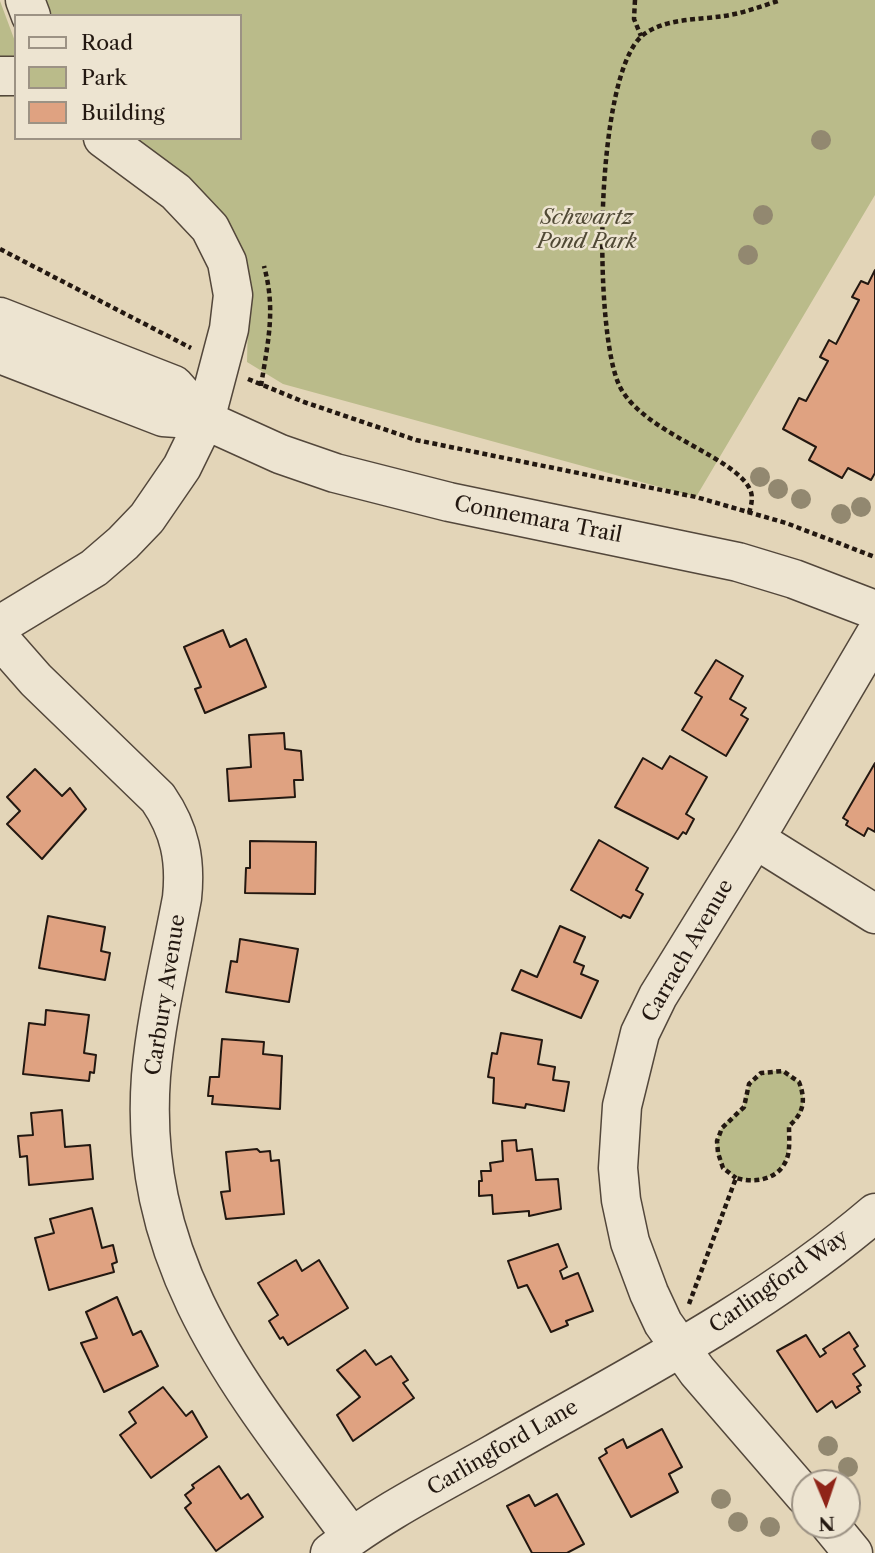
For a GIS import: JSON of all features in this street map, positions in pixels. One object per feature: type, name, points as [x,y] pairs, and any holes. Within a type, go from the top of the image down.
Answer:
[{"type":"street","points":[[0,625],[94,568],[148,518],[182,467],[205,420],[229,329],[233,295],[227,262],[210,228],[176,192],[106,140]]},
{"type":"street","name":"Connemara Trail","points":[[0,317],[174,385],[205,420]]},
{"type":"street","name":"Connemara Trail","points":[[0,354],[163,417],[205,420],[280,454],[335,473],[449,502],[738,562],[794,579],[875,610]]},
{"type":"street","name":"Carrach Avenue","points":[[791,1479],[680,1348],[663,1324],[625,1224],[618,1168],[622,1106],[640,1033],[652,1008],[875,635]]},
{"type":"street","name":"Carbury Avenue","points":[[0,639],[36,680],[150,789],[171,817],[178,834],[185,876],[151,1078],[152,1147],[162,1216],[182,1278],[225,1361],[340,1545]]},
{"type":"street","points":[[755,839],[875,914]]},
{"type":"street","name":"Carlingford Way","points":[[680,1348],[783,1284],[875,1213]]},
{"type":"street","name":"Carlingford Lane","points":[[340,1545],[383,1516],[680,1348]]},
{"type":"street","points":[[842,1539],[853,1553]]},
{"type":"path","points":[[635,0],[634,19],[641,36]]},
{"type":"path","points":[[749,513],[751,493],[737,473],[663,430],[631,402],[620,388],[613,366],[605,294],[603,188],[618,83],[627,59],[641,36],[673,22],[726,16],[780,0]]},
{"type":"path","points":[[0,249],[261,386],[304,402],[416,440],[696,497],[820,535],[875,557]]},
{"type":"path","points":[[783,1071],[799,1082],[804,1100],[797,1119],[789,1126],[789,1153],[785,1163],[770,1177],[746,1181],[736,1178],[723,1168],[718,1153],[717,1141],[722,1128],[744,1107],[749,1084],[761,1073],[783,1071]]},
{"type":"path","points":[[689,1304],[736,1178]]},
{"type":"green space","name":"Schwartz Pond Park","points":[[41,0],[875,0],[875,195],[696,497],[283,384],[247,362],[249,277],[212,203],[167,161],[139,140],[242,140],[242,14],[45,14]]},
{"type":"green space","points":[[0,1],[14,39],[14,96],[0,97]]},
{"type":"green space","points":[[773,1071],[783,1071],[799,1082],[803,1096],[802,1109],[788,1129],[787,1155],[782,1166],[770,1176],[757,1180],[744,1179],[732,1174],[722,1165],[717,1153],[717,1140],[726,1122],[744,1107],[751,1083]]},
{"type":"building","points":[[875,270],[875,473],[871,480],[848,468],[842,478],[809,460],[816,447],[783,429],[799,398],[806,401],[828,361],[820,357],[829,340],[836,344],[859,300],[852,297],[861,281],[868,284]]},
{"type":"building","points":[[223,630],[230,647],[246,639],[266,687],[205,713],[195,689],[201,687],[184,647]]},
{"type":"building","points":[[716,660],[743,676],[730,699],[746,708],[741,715],[748,719],[726,756],[682,730],[702,697],[695,693]]},
{"type":"building","points":[[284,733],[285,749],[301,751],[303,780],[294,780],[295,797],[229,801],[227,769],[251,767],[249,735]]},
{"type":"building","points":[[670,756],[707,777],[686,814],[694,819],[686,834],[683,832],[678,839],[615,807],[643,758],[662,769]]},
{"type":"building","points":[[875,763],[875,832],[868,828],[864,836],[846,825],[848,821],[843,818]]},
{"type":"building","points":[[35,769],[62,796],[70,788],[86,809],[42,859],[7,824],[20,811],[7,797]]},
{"type":"building","points":[[599,840],[648,868],[636,890],[643,894],[630,918],[623,915],[621,918],[571,890]]},
{"type":"building","points":[[250,841],[316,842],[315,894],[245,893],[246,868],[250,868]]},
{"type":"building","points":[[48,916],[105,927],[101,951],[110,953],[105,980],[39,968]]},
{"type":"building","points":[[560,926],[585,937],[574,962],[584,966],[581,974],[598,981],[581,1018],[512,990],[521,970],[537,977]]},
{"type":"building","points":[[240,939],[298,949],[289,1002],[226,992],[231,961],[237,962]]},
{"type":"building","points":[[46,1010],[89,1015],[84,1053],[96,1055],[94,1073],[90,1072],[89,1081],[23,1074],[29,1023],[45,1025]]},
{"type":"building","points":[[501,1033],[542,1040],[538,1064],[555,1067],[553,1080],[569,1082],[564,1111],[526,1104],[525,1108],[493,1103],[494,1078],[488,1077],[492,1053],[497,1054]]},
{"type":"building","points":[[222,1039],[264,1042],[263,1054],[282,1056],[280,1109],[212,1104],[213,1096],[208,1096],[210,1077],[219,1077]]},
{"type":"building","points":[[62,1110],[65,1147],[90,1145],[93,1179],[29,1185],[27,1156],[20,1157],[18,1136],[33,1135],[31,1113]]},
{"type":"building","points":[[516,1140],[517,1151],[532,1149],[536,1180],[558,1179],[561,1209],[529,1216],[529,1211],[493,1214],[492,1195],[479,1196],[481,1171],[491,1171],[490,1163],[503,1161],[502,1141]]},
{"type":"building","points":[[257,1149],[260,1152],[270,1151],[271,1161],[279,1160],[284,1214],[226,1219],[221,1192],[230,1191],[226,1152]]},
{"type":"building","points":[[92,1208],[102,1248],[113,1245],[117,1262],[112,1264],[114,1272],[49,1290],[35,1238],[54,1233],[50,1219]]},
{"type":"building","points":[[558,1244],[567,1267],[560,1271],[563,1279],[578,1273],[593,1311],[566,1321],[568,1325],[551,1332],[527,1285],[518,1288],[508,1261]]},
{"type":"building","points":[[296,1260],[302,1271],[319,1260],[348,1308],[288,1345],[283,1337],[280,1339],[269,1321],[278,1315],[258,1283]]},
{"type":"building","points":[[117,1297],[133,1335],[141,1331],[158,1366],[104,1392],[81,1343],[97,1338],[86,1312]]},
{"type":"building","points":[[849,1332],[858,1346],[854,1349],[865,1366],[853,1374],[861,1385],[857,1387],[860,1392],[836,1408],[832,1401],[817,1412],[777,1351],[806,1335],[820,1357],[826,1353],[823,1349]]},
{"type":"building","points":[[365,1350],[376,1365],[391,1356],[408,1380],[403,1383],[414,1398],[353,1441],[337,1415],[360,1397],[337,1370]]},
{"type":"building","points":[[163,1387],[186,1416],[192,1411],[207,1437],[151,1478],[120,1435],[136,1423],[129,1412]]},
{"type":"building","points":[[662,1429],[682,1467],[669,1474],[678,1492],[631,1517],[599,1458],[607,1453],[605,1449],[623,1439],[627,1448]]},
{"type":"building","points":[[219,1466],[241,1499],[248,1494],[263,1517],[216,1551],[185,1508],[191,1503],[185,1495],[194,1488],[192,1485]]},
{"type":"building","points":[[557,1494],[584,1544],[567,1553],[532,1553],[507,1506],[529,1495],[535,1506]]}]
